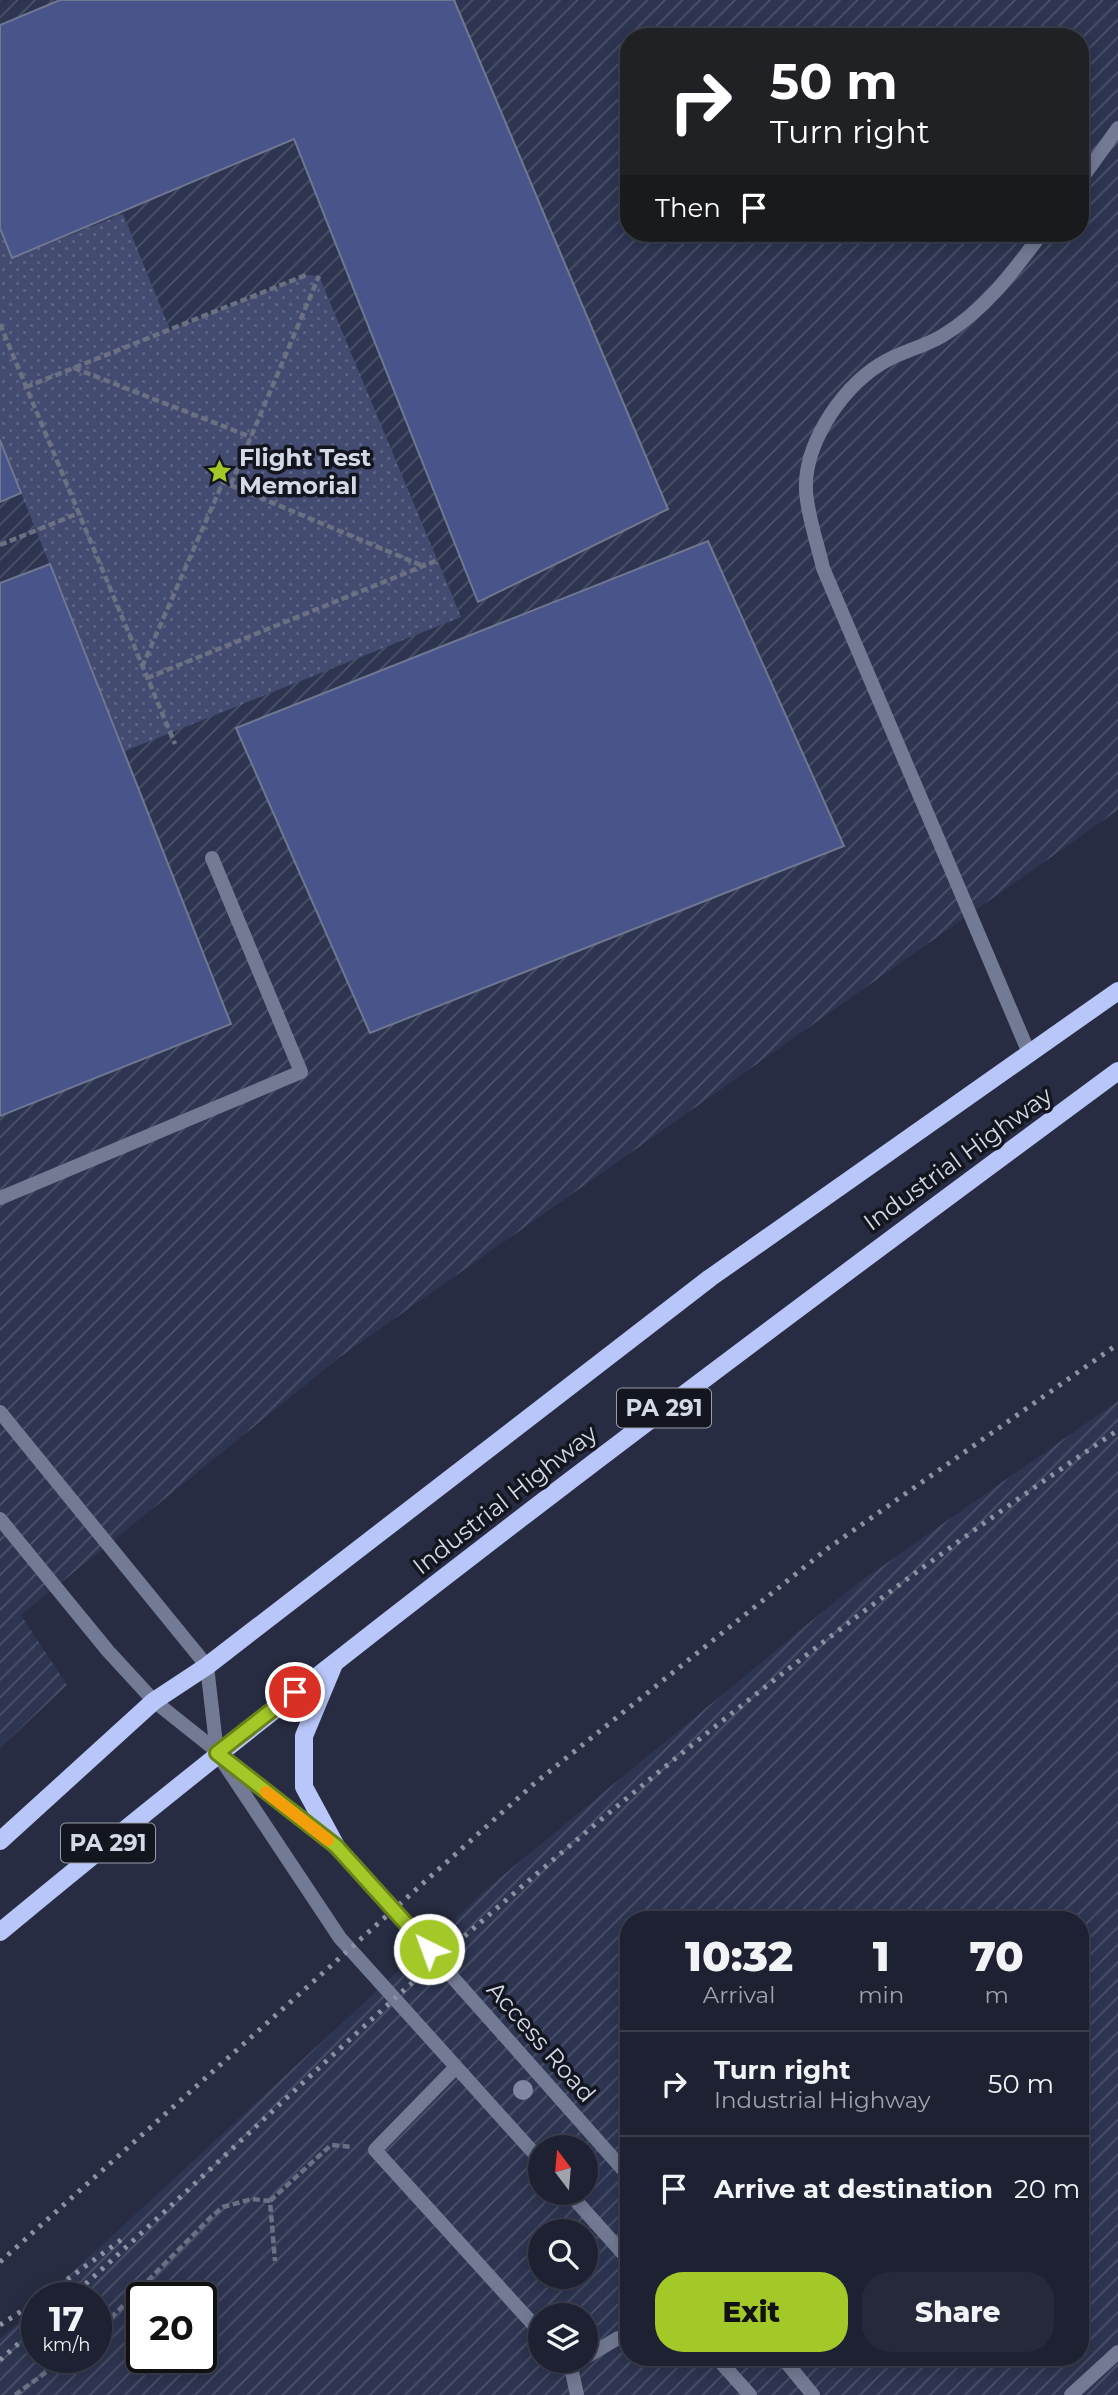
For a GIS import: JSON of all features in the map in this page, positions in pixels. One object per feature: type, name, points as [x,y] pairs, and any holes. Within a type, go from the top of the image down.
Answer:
[{"type":"main road","name":"Industrial Highway","points":[[0,1841],[154,1701],[207,1666],[710,1278],[1118,990]]},
{"type":"main road","name":"Industrial Highway","points":[[0,1933],[217,1753],[334,1662],[726,1360],[1118,1071]]},
{"type":"main road","points":[[334,1662],[304,1736],[304,1787],[336,1846]]},
{"type":"lane","points":[[1089,168],[1118,128]]},
{"type":"lane","points":[[1029,1053],[823,568],[806,498],[811,459],[824,421],[856,382],[880,363],[941,337],[977,311],[1005,282],[1035,242]]},
{"type":"lane","points":[[0,1198],[301,1072],[212,858]]},
{"type":"lane","points":[[0,1412],[207,1666],[217,1753],[340,1938],[528,2147]]},
{"type":"lane","name":"Access Road","points":[[0,1519],[108,1651],[154,1701],[336,1846],[620,2166]]},
{"type":"lane","points":[[456,2067],[375,2150],[528,2319]]},
{"type":"lane","points":[[580,2205],[620,2250]]},
{"type":"lane","points":[[598,2350],[620,2338]]},
{"type":"lane","points":[[1072,2395],[1118,2353]]},
{"type":"lane","points":[[724,2366],[750,2395]]},
{"type":"lane","points":[[789,2366],[813,2395]]},
{"type":"lane","points":[[574,2373],[577,2395]]},
{"type":"path","points":[[26,387],[306,275]]},
{"type":"path","points":[[231,484],[319,276]]},
{"type":"path","points":[[0,324],[175,744]]},
{"type":"path","points":[[73,368],[251,437]]},
{"type":"path","points":[[142,667],[223,482],[423,566]]},
{"type":"path","points":[[0,545],[79,513]]},
{"type":"path","points":[[147,678],[438,560]]},
{"type":"path","points":[[112,2317],[223,2207],[252,2199],[270,2201],[331,2145],[375,2150]]},
{"type":"path","points":[[270,2201],[275,2261]]},
{"type":"path","points":[[15,2395],[45,2373]]},
{"type":"shaded area","points":[[0,0],[1118,0],[1118,810],[340,1357],[21,1615],[67,1685],[0,1748]]},
{"type":"shaded area","points":[[123,214],[170,330],[306,275],[319,276],[461,617],[125,751],[0,441],[0,228],[13,258]]},
{"type":"shaded area","points":[[1118,1401],[1118,2395],[0,2395],[0,2339],[21,2320],[21,2373],[112,2373],[112,2282],[62,2282],[489,1887],[854,1586]]},
{"type":"building","points":[[60,0],[454,0],[668,509],[478,602],[294,139],[12,258],[0,228],[0,25]]},
{"type":"building","points":[[0,440],[21,493],[0,502]]},
{"type":"building","points":[[708,541],[844,846],[370,1033],[236,728]]},
{"type":"building","points":[[50,564],[231,1024],[0,1116],[0,583]]},
{"type":"railway","points":[[0,2262],[535,1783],[827,1549],[1118,1344]]},
{"type":"railway","points":[[88,2282],[423,1973],[629,1796],[869,1607],[1118,1430]]},
{"type":"railway","points":[[64,2282],[121,2240]]},
{"type":"railway","points":[[0,2325],[21,2311]]},
{"type":"railway","points":[[0,2360],[21,2341]]},
{"type":"slow traffic","points":[[266,1792],[328,1840]]},
{"type":"place","name":"Flight Test Memorial","points":[[219,472]]},
{"type":"route","points":[[295,1692],[217,1753],[336,1846],[429,1949]]}]
